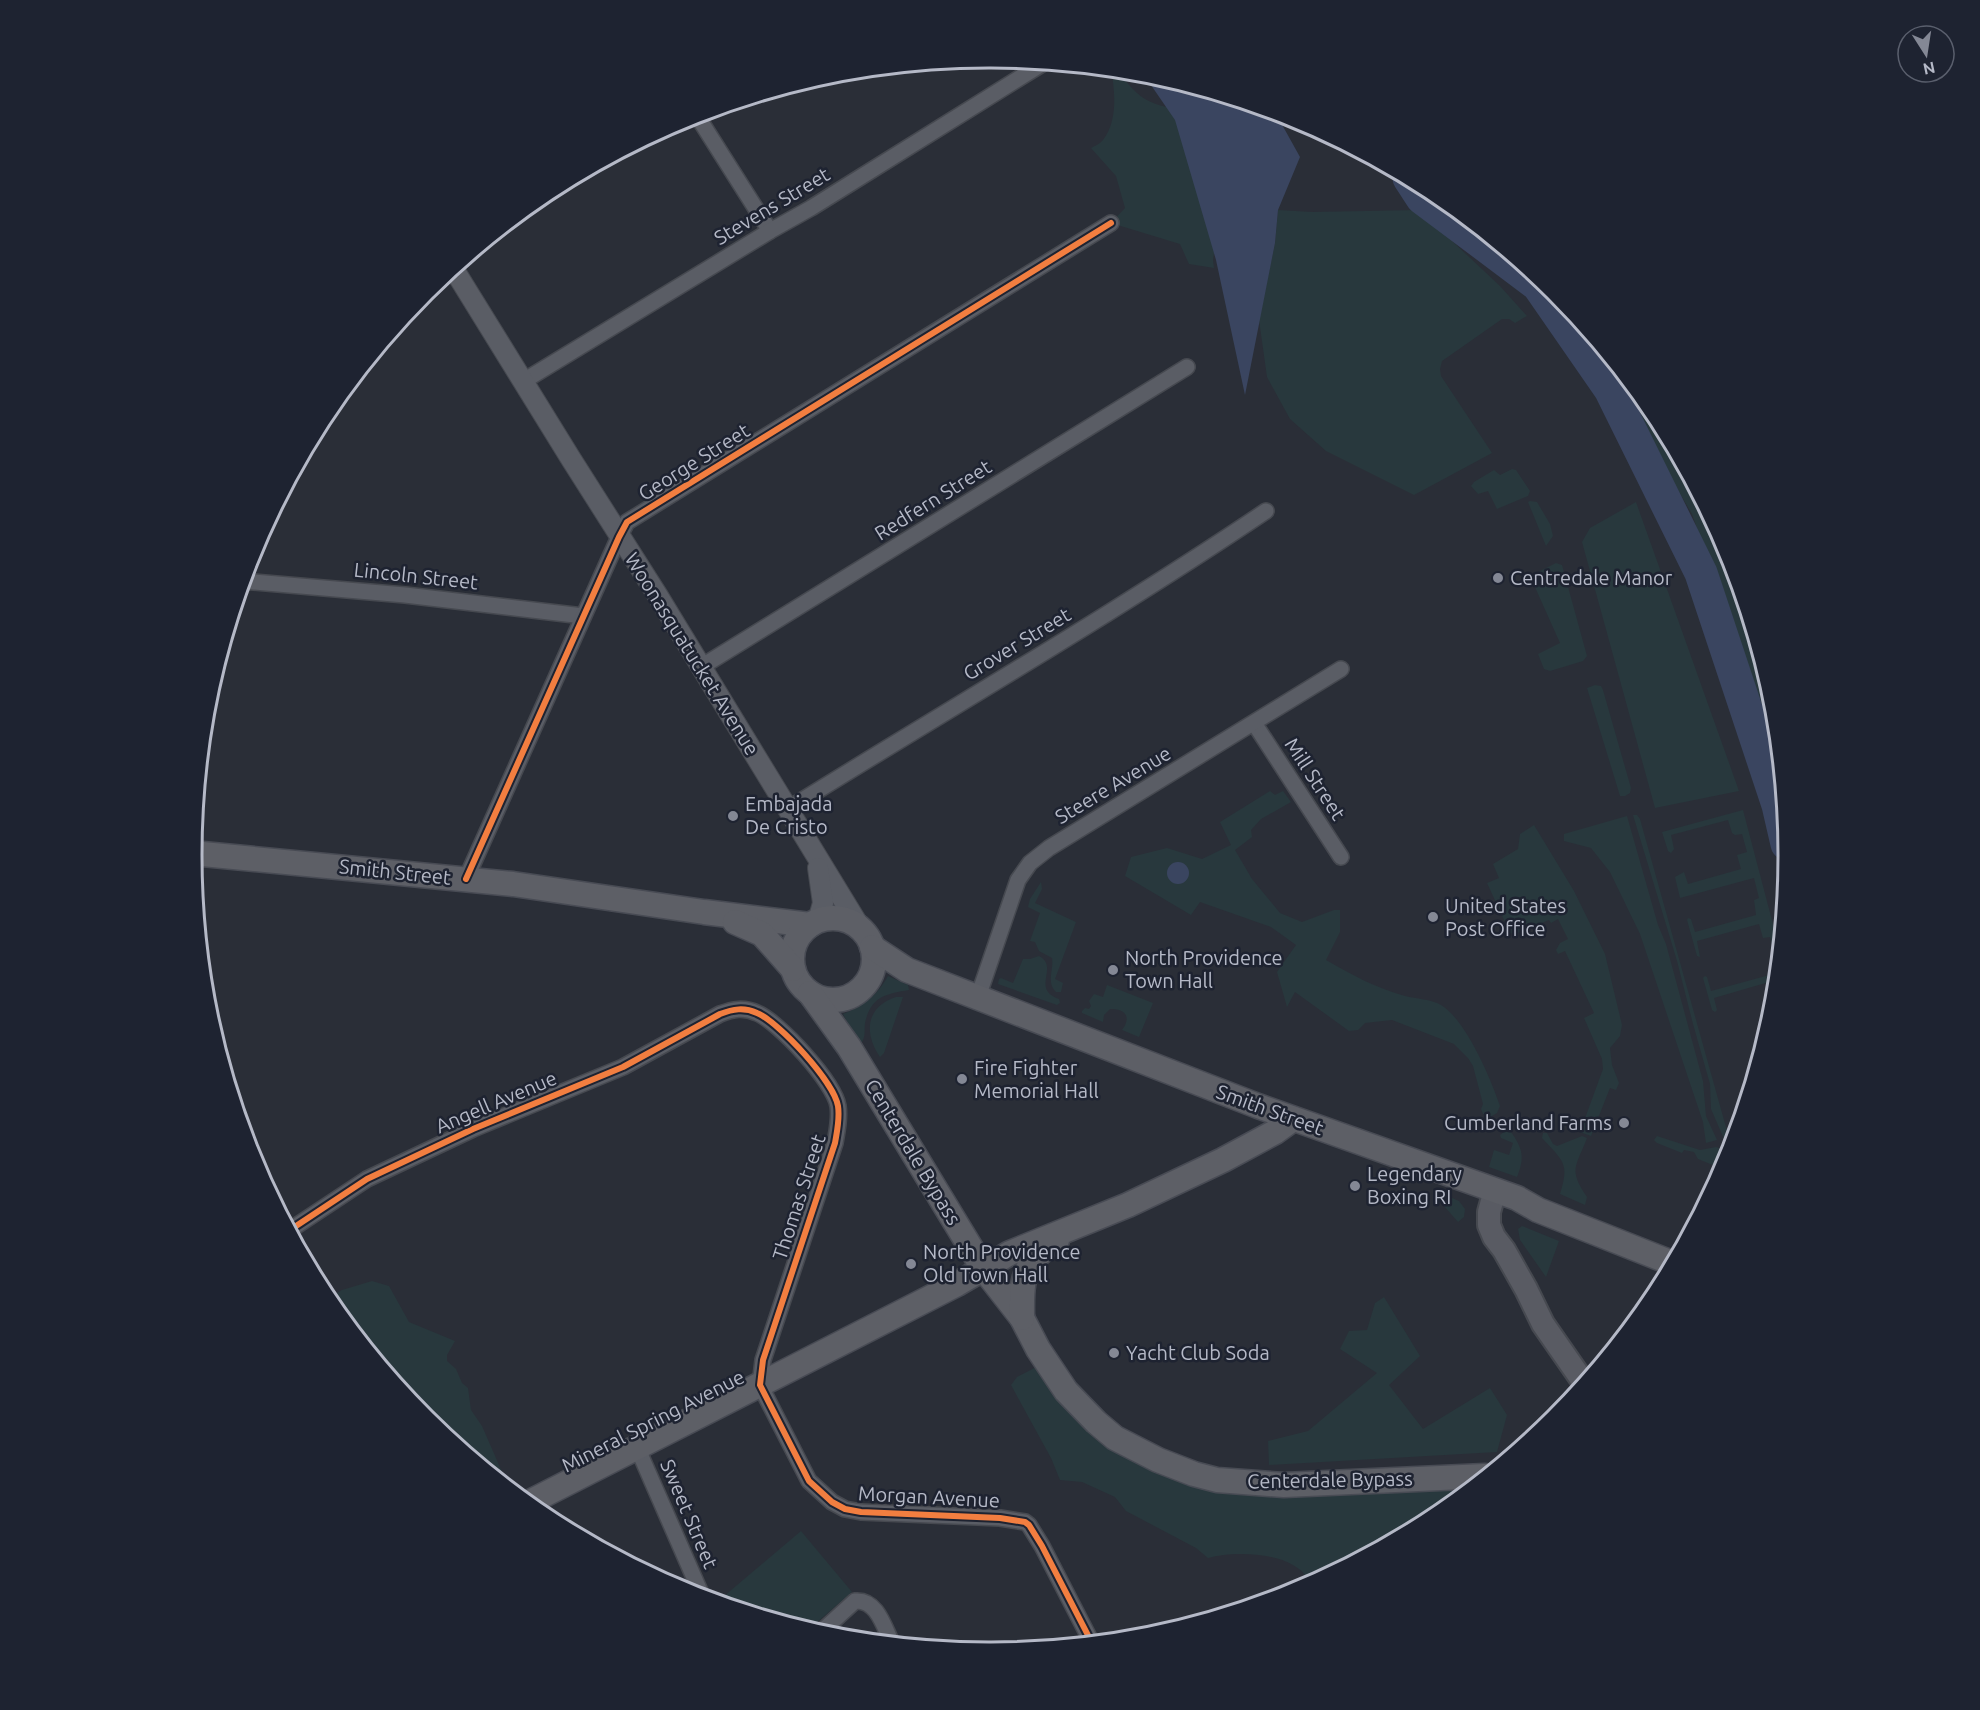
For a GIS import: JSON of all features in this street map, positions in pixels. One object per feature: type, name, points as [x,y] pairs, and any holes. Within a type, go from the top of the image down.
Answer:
[{"type":"main road","name":"Smith Street","points":[[202,854],[466,879],[577,892],[704,912],[814,923]]},
{"type":"main road","name":"Smith Street","points":[[704,912],[746,926],[762,934],[794,969]]},
{"type":"main road","points":[[836,918],[854,923],[867,938],[873,969],[862,988],[853,995],[831,1000],[810,993],[802,986],[792,959],[797,940],[814,923],[836,918]]},
{"type":"main road","name":"Smith Street","points":[[867,938],[907,970],[1162,1071],[1495,1190],[1665,1260]]},
{"type":"main road","name":"Centerdale Bypass","points":[[810,993],[849,1047],[983,1268],[1022,1318],[1038,1349],[1066,1391],[1115,1438],[1158,1460],[1217,1480],[1284,1485],[1473,1477]]},
{"type":"main road","name":"Mineral Spring Avenue","points":[[536,1499],[957,1284],[1038,1240],[1065,1232],[1128,1205],[1223,1160],[1275,1132],[1293,1119]]},
{"type":"main road","points":[[1495,1190],[1489,1212],[1489,1225],[1494,1237],[1527,1289],[1543,1324],[1580,1377]]},
{"type":"main road","points":[[1022,1318],[1022,1289],[1028,1269],[1036,1257],[1065,1232]]},
{"type":"street","name":"Stevens Street","points":[[522,382],[770,231],[812,208],[1034,69]]},
{"type":"street","points":[[701,122],[770,231]]},
{"type":"street","name":"George Street","points":[[466,879],[627,522],[1111,223]]},
{"type":"street","name":"Woonasquatucket Avenue","points":[[457,275],[867,938]]},
{"type":"street","name":"Redfern Street","points":[[701,667],[1187,368]]},
{"type":"street","name":"Grover Street","points":[[788,809],[907,734],[1064,641],[1198,557],[1266,511]]},
{"type":"street","name":"Lincoln Street","points":[[252,582],[405,595],[583,616]]},
{"type":"street","name":"Steere Avenue","points":[[978,997],[1018,880],[1030,863],[1049,848],[1341,669]]},
{"type":"street","name":"Mill Street","points":[[1254,723],[1341,857]]},
{"type":"street","name":"Woonasquatucket Avenue","points":[[814,923],[823,903],[815,856]]},
{"type":"street","name":"Thomas Street","points":[[720,1014],[744,1009],[758,1013],[779,1027],[823,1077],[838,1105],[835,1143],[763,1360],[760,1385]]},
{"type":"street","name":"Angell Avenue","points":[[296,1226],[367,1179],[473,1129],[623,1066],[720,1014]]},
{"type":"street","name":"Morgan Avenue","points":[[760,1385],[809,1481],[832,1502],[845,1509],[861,1512],[1014,1519],[1029,1525],[1042,1545],[1089,1636]]},
{"type":"street","name":"Sweet Street","points":[[637,1447],[697,1586]]},
{"type":"street","points":[[828,1625],[855,1601],[861,1600],[870,1604],[888,1636]]},
{"type":"shaded area","points":[[1112,77],[1125,80],[1147,100],[1188,112],[1216,241],[1214,268],[1189,264],[1180,244],[1111,223],[1125,208],[1116,176],[1091,148],[1102,141],[1108,132],[1113,115]]},
{"type":"shaded area","points":[[1278,210],[1312,212],[1419,210],[1500,286],[1527,316],[1515,323],[1509,319],[1502,319],[1442,361],[1441,376],[1492,453],[1414,495],[1326,451],[1290,419],[1267,377],[1259,320],[1275,243]]},
{"type":"shaded area","points":[[1625,390],[1672,461],[1718,554],[1751,651],[1770,744],[1759,720],[1742,657],[1692,514],[1662,463]]},
{"type":"shaded area","points":[[1512,469],[1516,470],[1530,491],[1528,496],[1497,509],[1488,491],[1478,494],[1471,486],[1494,470],[1500,475]]},
{"type":"shaded area","points":[[1528,502],[1537,502],[1550,524],[1553,536],[1546,546]]},
{"type":"shaded area","points":[[1636,502],[1739,791],[1655,808],[1582,542],[1590,528]]},
{"type":"shaded area","points":[[1556,563],[1562,565],[1587,656],[1583,661],[1550,671],[1544,669],[1538,654],[1560,643],[1530,576]]},
{"type":"shaded area","points":[[1595,685],[1601,686],[1603,690],[1631,788],[1630,793],[1625,796],[1620,796],[1587,688]]},
{"type":"shaded area","points":[[1270,791],[1275,795],[1283,791],[1291,802],[1261,819],[1251,830],[1252,837],[1235,850],[1252,879],[1280,913],[1302,922],[1334,910],[1340,910],[1340,932],[1326,960],[1374,985],[1394,993],[1437,1003],[1450,1013],[1460,1023],[1484,1066],[1500,1106],[1497,1113],[1490,1117],[1483,1114],[1481,1109],[1483,1104],[1473,1066],[1454,1044],[1392,1020],[1365,1023],[1358,1030],[1349,1031],[1295,992],[1287,1007],[1277,972],[1296,945],[1271,927],[1200,902],[1191,915],[1125,876],[1131,857],[1167,848],[1202,859],[1231,845],[1220,822]]},
{"type":"shaded area","points":[[1743,810],[1774,928],[1772,945],[1770,937],[1763,938],[1759,924],[1697,941],[1700,957],[1697,956],[1688,918],[1691,919],[1695,932],[1756,915],[1754,900],[1759,898],[1754,878],[1680,898],[1675,877],[1684,872],[1688,884],[1741,869],[1737,855],[1747,852],[1742,834],[1732,833],[1728,820],[1671,835],[1674,849],[1671,853],[1668,851],[1662,832]]},
{"type":"shaded area","points":[[1633,815],[1637,815],[1640,819],[1727,1132],[1724,1139],[1711,1109],[1710,1084],[1677,961]]},
{"type":"shaded area","points":[[1627,816],[1658,925],[1666,944],[1703,1081],[1706,1116],[1717,1140],[1706,1143],[1703,1122],[1640,934],[1610,872],[1591,848],[1564,841],[1564,834]]},
{"type":"shaded area","points":[[1534,825],[1574,891],[1605,954],[1622,1025],[1620,1036],[1610,1048],[1612,1065],[1619,1083],[1616,1090],[1610,1088],[1591,1136],[1580,1132],[1603,1069],[1602,1059],[1584,1018],[1594,1013],[1565,951],[1558,954],[1556,950],[1560,943],[1568,939],[1558,919],[1551,923],[1549,920],[1515,934],[1510,933],[1487,883],[1499,878],[1493,864],[1518,849],[1520,834]]},
{"type":"shaded area","points":[[1041,882],[1042,889],[1035,903],[1076,922],[1055,979],[1063,983],[1061,992],[1056,992],[1051,984],[1052,958],[1039,951],[1035,942],[1030,941],[1040,913],[1028,907],[1030,899]]},
{"type":"shaded area","points":[[1039,956],[1047,966],[1045,984],[1047,990],[1059,999],[1060,1003],[1057,1005],[998,984],[1001,978],[1013,983],[1023,959]]},
{"type":"shaded area","points":[[1768,975],[1767,983],[1714,998],[1717,1010],[1715,1012],[1712,1010],[1703,978],[1705,976],[1711,991]]},
{"type":"shaded area","points":[[888,976],[908,985],[909,990],[887,995],[875,1002],[865,1023],[862,1042],[857,1041],[843,1014],[869,1000]]},
{"type":"shaded area","points":[[1107,985],[1153,1003],[1139,1037],[1122,1030],[1127,1017],[1120,1010],[1110,1009],[1104,1015],[1103,1022],[1082,1013],[1085,1008],[1089,1009],[1091,1006],[1089,1001],[1094,994],[1103,997]]},
{"type":"shaded area","points":[[896,997],[903,997],[884,1053],[880,1057],[871,1039],[870,1022],[878,1007]]},
{"type":"shaded area","points":[[1504,1132],[1511,1132],[1522,1154],[1517,1177],[1489,1167],[1494,1150],[1509,1155],[1513,1143],[1501,1138],[1500,1135]]},
{"type":"shaded area","points":[[1543,1133],[1547,1133],[1553,1144],[1557,1146],[1582,1136],[1587,1138],[1576,1168],[1577,1180],[1587,1197],[1585,1205],[1560,1194],[1564,1175],[1563,1163],[1542,1138]]},
{"type":"shaded area","points":[[1657,1136],[1700,1150],[1716,1147],[1720,1151],[1714,1165],[1698,1159],[1694,1152],[1684,1150],[1682,1153],[1654,1140]]},
{"type":"shaded area","points":[[1443,1194],[1459,1201],[1465,1209],[1464,1217],[1458,1222],[1438,1199]]},
{"type":"shaded area","points":[[1522,1226],[1559,1241],[1546,1277],[1520,1240],[1518,1229]]},
{"type":"shaded area","points":[[372,1281],[389,1286],[409,1322],[455,1341],[447,1355],[447,1361],[456,1369],[462,1383],[468,1388],[471,1410],[482,1426],[502,1473],[433,1412],[398,1374],[336,1294]]},
{"type":"shaded area","points":[[1384,1297],[1420,1356],[1389,1385],[1423,1429],[1490,1388],[1507,1415],[1497,1452],[1269,1465],[1268,1441],[1308,1431],[1377,1373],[1340,1349],[1349,1331],[1367,1330],[1375,1303]]},
{"type":"shaded area","points":[[1048,1361],[1101,1422],[1215,1474],[1481,1470],[1428,1510],[1384,1537],[1306,1576],[1290,1563],[1267,1556],[1229,1554],[1208,1558],[1196,1548],[1126,1511],[1115,1497],[1082,1482],[1060,1480],[1051,1458],[1011,1385],[1017,1377]]},
{"type":"shaded area","points":[[801,1531],[852,1592],[816,1623],[786,1616],[724,1596]]},
{"type":"water","points":[[1151,84],[1194,94],[1281,123],[1300,157],[1278,210],[1275,243],[1245,395],[1216,260],[1175,120]]},
{"type":"water","points":[[1178,862],[1186,865],[1189,873],[1186,881],[1178,884],[1170,881],[1167,873],[1170,865]]},
{"type":"waterway","points":[[1420,195],[1510,264]]},
{"type":"waterway","points":[[1547,298],[1610,389],[1701,573],[1775,797]]},
{"type":"cycle path","points":[[466,879],[627,522],[1111,223]]},
{"type":"cycle path","points":[[296,1226],[367,1179],[473,1129],[623,1067],[720,1014],[738,1009],[757,1013],[778,1028],[804,1054],[827,1083],[838,1106],[835,1143],[763,1360],[760,1385],[809,1481],[832,1502],[845,1509],[861,1512],[1000,1518],[1025,1522],[1042,1546],[1089,1636]]},
{"type":"place","name":"Centredale Manor","points":[[1498,578]]},
{"type":"place","name":"Embajada De Cristo","points":[[733,816]]},
{"type":"place","name":"United States Post Office","points":[[1433,917]]},
{"type":"place","name":"North Providence Town Hall","points":[[1113,970]]},
{"type":"place","name":"Fire Fighter Memorial Hall","points":[[962,1079]]},
{"type":"place","name":"Cumberland Farms","points":[[1624,1123]]},
{"type":"place","name":"Legendary Boxing RI","points":[[1355,1186]]},
{"type":"place","name":"North Providence Old Town Hall","points":[[911,1264]]},
{"type":"place","name":"Yacht Club Soda","points":[[1114,1353]]}]
